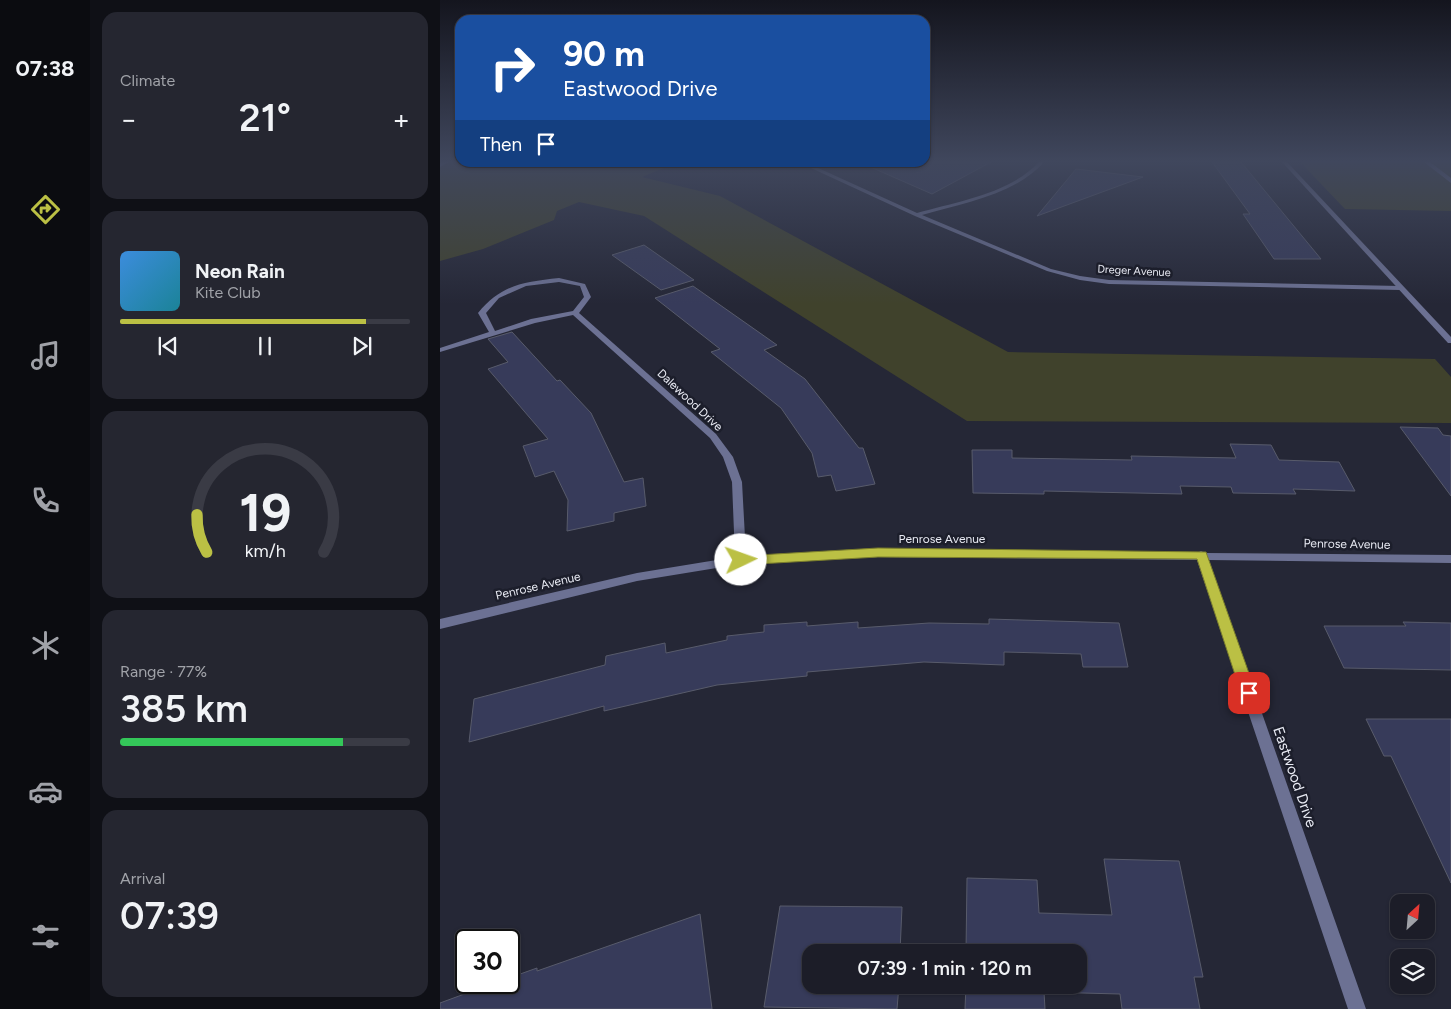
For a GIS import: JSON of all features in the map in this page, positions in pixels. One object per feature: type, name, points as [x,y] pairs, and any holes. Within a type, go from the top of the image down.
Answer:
[{"type":"street","name":"Dreger Avenue","points":[[904,209],[1049,270],[1080,278],[1110,282],[1400,288]]},
{"type":"street","points":[[917,215],[936,209]]},
{"type":"street","points":[[1327,209],[1451,341]]},
{"type":"street","points":[[440,350],[534,321],[575,314],[588,297],[583,285],[558,280],[524,284],[497,297],[482,313],[493,333]]},
{"type":"street","name":"Dalewood Drive","points":[[575,314],[713,436],[728,457],[737,482],[741,560]]},
{"type":"street","name":"Penrose Avenue","points":[[440,624],[637,577],[741,560],[878,553],[1451,559]]},
{"type":"street","name":"Eastwood Drive","points":[[1201,555],[1357,1009]]},
{"type":"green space","points":[[440,209],[562,209],[557,211],[554,220],[483,249],[440,261]]},
{"type":"green space","points":[[612,209],[744,209],[1008,352],[1435,359],[1451,377],[1451,423],[967,421],[644,216]]},
{"type":"green space","points":[[1350,209],[1451,209],[1451,211]]},
{"type":"building","points":[[1043,209],[1056,209],[1037,216]]},
{"type":"building","points":[[1246,209],[1280,209],[1321,259],[1274,259],[1243,214],[1250,214]]},
{"type":"building","points":[[644,245],[694,280],[661,290],[612,255]]},
{"type":"building","points":[[693,286],[777,345],[764,350],[805,379],[859,448],[863,448],[875,484],[836,491],[831,475],[818,477],[812,453],[781,408],[711,352],[720,349],[655,298]]},
{"type":"building","points":[[512,332],[557,381],[560,380],[591,413],[624,482],[643,478],[646,506],[614,513],[614,521],[567,531],[568,500],[554,471],[535,477],[523,446],[548,439],[488,369],[508,362],[488,339]]},
{"type":"building","points":[[1400,427],[1438,428],[1443,435],[1451,436],[1451,496]]},
{"type":"building","points":[[1230,444],[1271,445],[1279,460],[1339,462],[1355,491],[1293,489],[1296,494],[1233,493],[1231,487],[1180,486],[1182,494],[1044,491],[1044,494],[973,493],[972,450],[1012,450],[1012,458],[1132,460],[1131,456],[1236,458]]},
{"type":"building","points":[[989,619],[1119,623],[1128,667],[1083,667],[1081,654],[1004,652],[1004,665],[924,662],[807,672],[807,676],[717,685],[604,711],[604,706],[469,742],[474,699],[605,665],[606,656],[665,643],[666,653],[727,640],[727,636],[764,632],[764,625],[807,622],[807,626],[858,622],[858,628],[929,623],[989,624]]},
{"type":"building","points":[[1403,622],[1451,623],[1451,670],[1344,668],[1324,626],[1406,626]]},
{"type":"building","points":[[1366,719],[1451,719],[1451,883],[1391,756],[1384,756]]},
{"type":"building","points":[[1104,859],[1179,861],[1203,977],[1194,977],[1200,1009],[1122,1009],[1120,994],[1087,993],[1087,944],[966,944],[967,878],[1037,880],[1039,913],[1112,915]]},
{"type":"building","points":[[780,906],[902,907],[900,944],[802,944],[802,994],[898,994],[897,1009],[764,1007]]},
{"type":"building","points":[[700,914],[712,1009],[440,1009],[440,1003],[464,994],[520,994],[520,974],[537,968],[537,971]]},
{"type":"building","points":[[966,994],[1044,994],[1045,1009],[965,1009]]},
{"type":"route","points":[[741,560],[878,553],[1201,555],[1249,693]]}]
